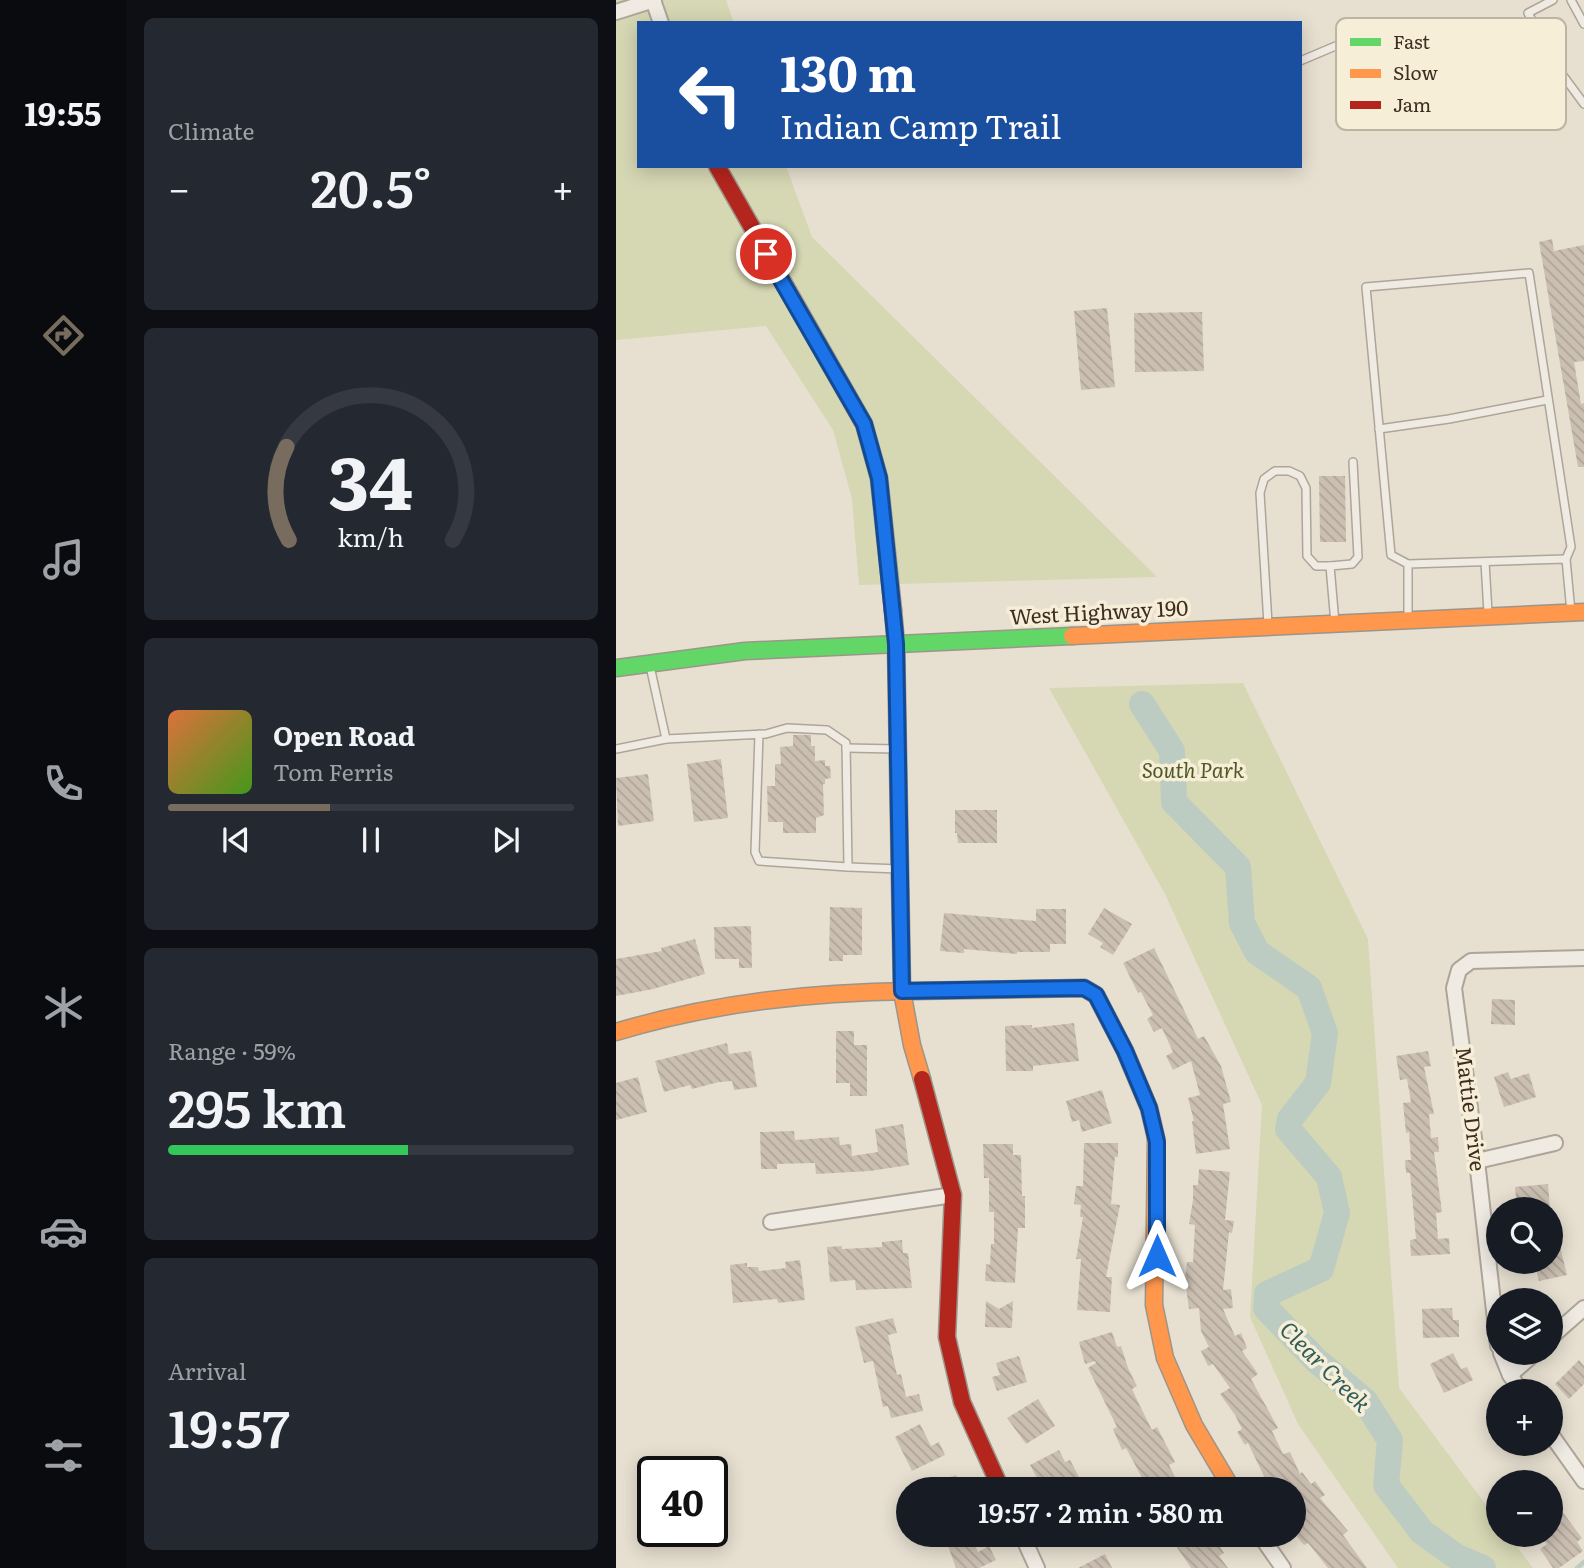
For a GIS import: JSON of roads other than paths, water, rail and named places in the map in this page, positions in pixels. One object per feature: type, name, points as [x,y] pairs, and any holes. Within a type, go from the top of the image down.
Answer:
[{"type":"street","points":[[616,12],[653,0],[660,21]]},
{"type":"street","points":[[718,168],[864,424],[879,478],[896,644],[902,991],[912,1045],[953,1195],[947,1337],[962,1402],[995,1477]]},
{"type":"street","name":"West Highway 190","points":[[616,668],[745,651],[1578,612]]},
{"type":"street","name":"Mattie Drive","points":[[1491,1288],[1454,988],[1459,970],[1471,961],[1584,958]]},
{"type":"street","points":[[616,1032],[642,1024],[768,999],[902,991],[1084,988],[1096,995],[1125,1051],[1149,1108],[1157,1142],[1154,1305],[1165,1358],[1194,1424],[1226,1477]]},
{"type":"street","points":[[1477,1161],[1555,1143]]},
{"type":"street","points":[[771,1222],[953,1195]]},
{"type":"street","points":[[1563,1327],[1584,1308]]},
{"type":"street","points":[[1506,1365],[1513,1379]]},
{"type":"street","points":[[1510,1375],[1521,1365]]},
{"type":"street","points":[[1563,1451],[1584,1481]]},
{"type":"street","points":[[1027,1547],[1037,1568]]},
{"type":"street","points":[[1268,1547],[1283,1568]]},
{"type":"lane","points":[[1531,18],[1528,13],[1553,0]]},
{"type":"lane","points":[[1571,0],[1584,24]]},
{"type":"lane","points":[[1302,60],[1336,46]]},
{"type":"lane","points":[[1566,80],[1584,104]]},
{"type":"lane","points":[[1566,559],[1408,564],[1391,555],[1366,287],[1528,273],[1572,547],[1566,559],[1578,612]]},
{"type":"lane","points":[[1378,429],[1547,400]]},
{"type":"lane","points":[[1268,626],[1260,493],[1264,479],[1275,471],[1289,471],[1300,476],[1306,488],[1307,555],[1316,566],[1352,564],[1358,557],[1353,462]]},
{"type":"lane","points":[[1485,562],[1488,616]]},
{"type":"lane","points":[[1408,564],[1409,620]]},
{"type":"lane","points":[[1330,566],[1335,624]]},
{"type":"lane","points":[[649,662],[666,739]]},
{"type":"lane","points":[[616,750],[666,739],[759,734],[787,728],[828,730],[846,743],[848,867]]},
{"type":"lane","points":[[759,734],[755,852],[759,861],[900,869]]},
{"type":"lane","points":[[846,748],[898,749]]},
{"type":"waterway","name":"Clear Creek","points":[[1142,704],[1172,751],[1174,802],[1238,867],[1242,923],[1257,952],[1309,988],[1325,1033],[1318,1083],[1290,1119],[1288,1129],[1329,1177],[1337,1213],[1321,1269],[1267,1294],[1266,1308],[1316,1360],[1365,1401],[1390,1440],[1386,1485],[1422,1532],[1457,1557],[1483,1568]]},
{"type":"waterway","points":[[1577,1568],[1584,1562]]},
{"type":"park label","name":"South Park","points":[[1193,771]]}]
